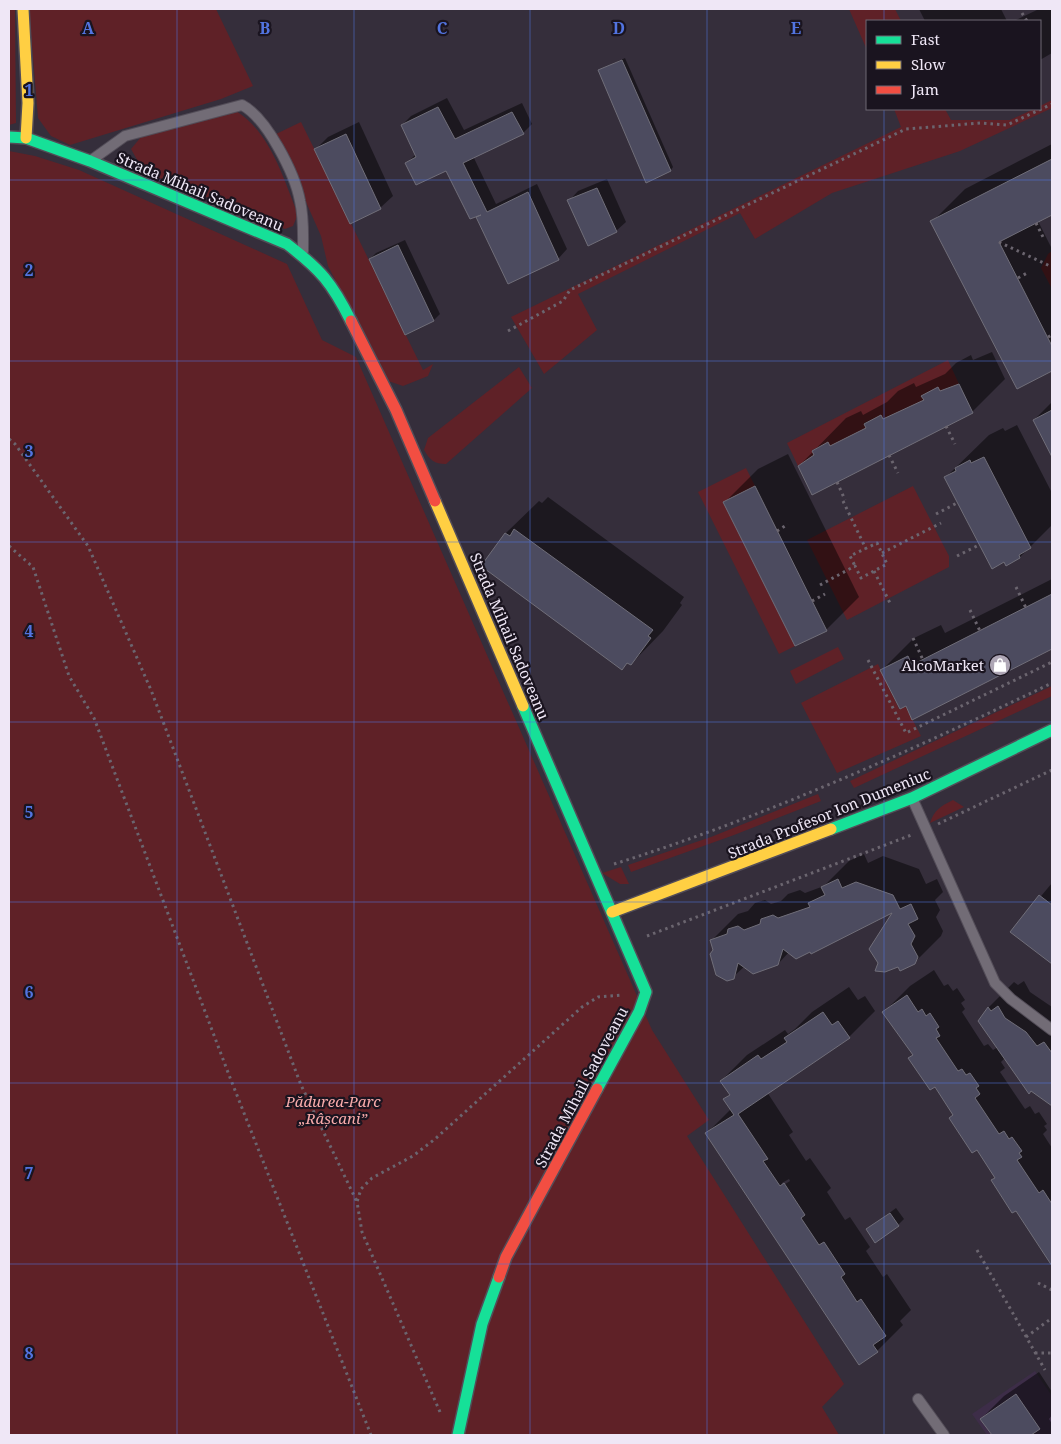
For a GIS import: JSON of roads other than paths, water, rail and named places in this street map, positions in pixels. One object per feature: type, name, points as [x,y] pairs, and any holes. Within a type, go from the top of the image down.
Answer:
[{"type":"main road","points":[[22,9],[28,103],[26,138]]},
{"type":"main road","name":"Strada Mihail Sadoveanu","points":[[9,137],[26,138],[90,161],[269,235],[287,244],[314,265],[335,290],[396,410],[646,992],[640,1012],[506,1257],[482,1324],[458,1435]]},
{"type":"main road","name":"Strada Profesor Ion Dumeniuc","points":[[612,912],[688,885],[912,798],[1052,730]]},
{"type":"lane","points":[[90,161],[125,136],[242,105],[258,118],[273,140],[293,181],[300,199],[303,216],[303,256]]},
{"type":"lane","points":[[912,798],[995,983],[1011,999],[1052,1030]]},
{"type":"lane","points":[[918,1399],[944,1435]]},
{"type":"place","name":"AlcoMarket","points":[[1000,665]]},
{"type":"park label","name":"Pădurea-Parc „Râșcani”","points":[[333,1110]]}]
